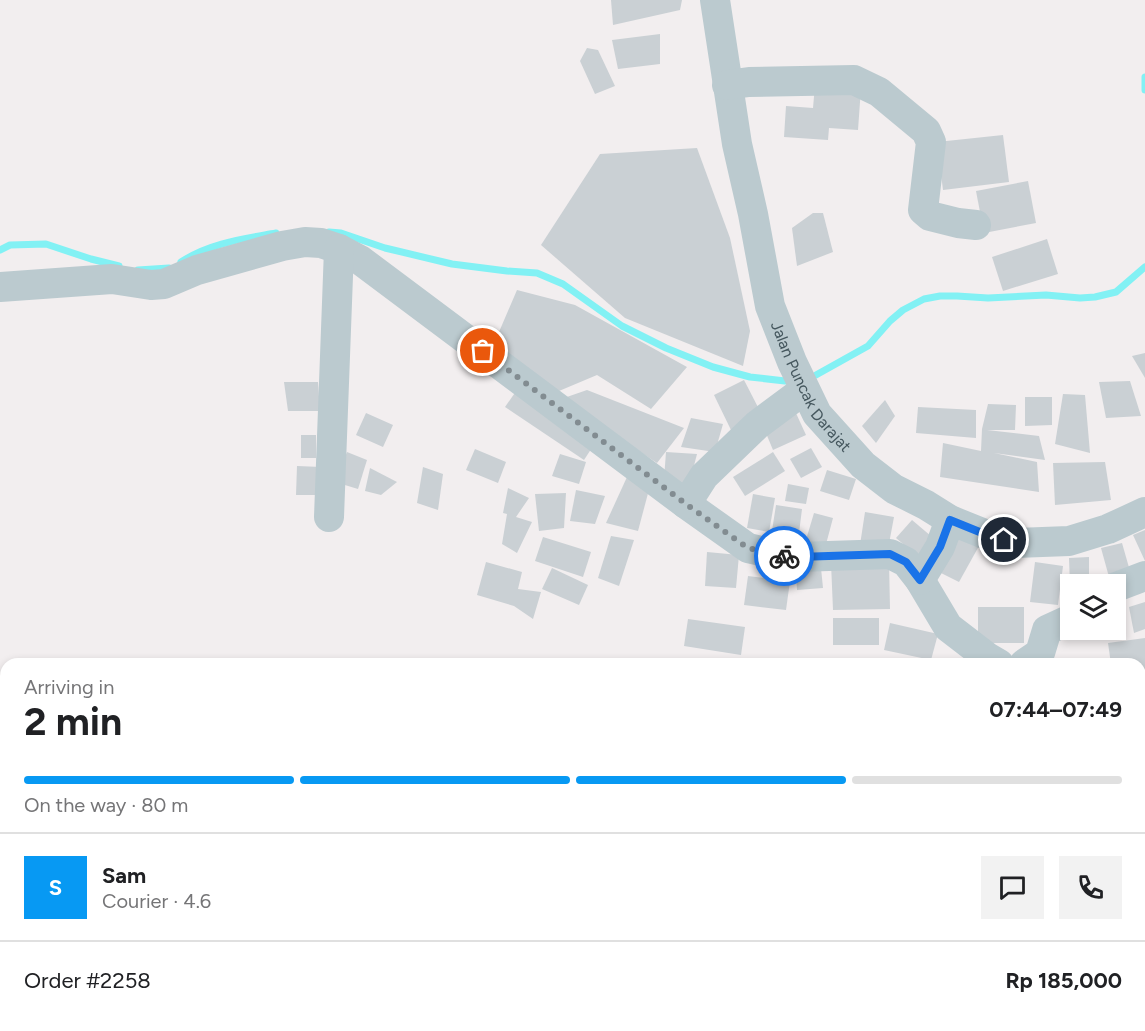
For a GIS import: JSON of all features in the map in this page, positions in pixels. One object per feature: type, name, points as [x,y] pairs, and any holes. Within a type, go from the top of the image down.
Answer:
[{"type":"street","name":"Jalan Puncak Darajat","points":[[715,0],[737,144],[770,306],[810,402],[863,465],[894,489],[950,520],[992,537],[1015,543],[1069,541],[1108,529],[1145,512]]},
{"type":"street","points":[[727,85],[749,82],[854,80],[879,92],[927,131],[931,142],[922,210],[930,216],[976,225]]},
{"type":"street","points":[[0,287],[112,279],[151,285],[164,284],[197,270],[282,246],[305,242],[321,243],[339,249],[360,261],[748,548],[798,557],[890,554],[906,562],[920,580],[948,627],[989,658]]},
{"type":"street","points":[[329,517],[339,249]]},
{"type":"street","points":[[696,511],[704,476],[757,425],[810,402]]},
{"type":"street","points":[[920,580],[940,547],[950,520]]},
{"type":"street","points":[[1126,583],[1145,576]]},
{"type":"street","points":[[1033,658],[1040,653],[1047,630],[1060,624]]},
{"type":"building","points":[[611,0],[682,0],[680,10],[613,25]]},
{"type":"building","points":[[660,34],[660,64],[618,69],[612,40]]},
{"type":"building","points":[[587,48],[598,50],[615,86],[595,94],[580,61]]},
{"type":"building","points":[[815,85],[861,88],[858,130],[829,128],[828,140],[784,137],[786,106],[813,108]]},
{"type":"building","points":[[1003,135],[1009,182],[943,190],[937,142]]},
{"type":"building","points":[[697,148],[730,238],[750,331],[743,366],[625,318],[541,245],[600,154]]},
{"type":"building","points":[[1028,181],[1036,223],[984,233],[976,191]]},
{"type":"building","points":[[813,213],[823,213],[833,252],[797,266],[792,228]]},
{"type":"building","points":[[1047,239],[1058,274],[1003,291],[992,257]]},
{"type":"building","points":[[517,290],[575,305],[687,367],[651,409],[597,375],[559,391],[493,346]]},
{"type":"building","points":[[1145,353],[1145,378],[1132,356]]},
{"type":"building","points":[[744,380],[762,415],[731,430],[714,395]]},
{"type":"building","points":[[1130,381],[1141,416],[1106,418],[1099,382]]},
{"type":"building","points":[[284,382],[318,382],[320,411],[288,411]]},
{"type":"building","points":[[519,387],[597,440],[584,460],[505,407]]},
{"type":"building","points":[[587,390],[684,428],[657,463],[561,399]]},
{"type":"building","points":[[1063,394],[1085,395],[1090,453],[1055,444]]},
{"type":"building","points":[[1025,397],[1052,397],[1052,425],[1025,426]]},
{"type":"building","points":[[885,400],[895,416],[876,443],[862,426]]},
{"type":"building","points":[[988,404],[1016,405],[1015,430],[987,430],[1039,436],[1045,460],[994,453],[1037,462],[1039,492],[940,477],[943,443],[981,451],[982,429]]},
{"type":"building","points":[[918,407],[976,410],[976,438],[916,433]]},
{"type":"building","points":[[795,411],[806,435],[773,450],[763,426]]},
{"type":"building","points":[[366,413],[393,425],[383,447],[356,435]]},
{"type":"building","points":[[691,418],[723,424],[715,452],[681,447]]},
{"type":"building","points":[[301,435],[316,435],[316,458],[301,458]]},
{"type":"building","points":[[811,448],[822,467],[801,478],[790,459]]},
{"type":"building","points":[[475,449],[506,462],[498,483],[466,470]]},
{"type":"building","points":[[347,452],[367,460],[358,489],[335,482]]},
{"type":"building","points":[[666,452],[697,454],[689,485],[664,479]]},
{"type":"building","points":[[773,452],[785,471],[745,496],[733,477]]},
{"type":"building","points":[[560,454],[586,462],[579,484],[552,476]]},
{"type":"building","points":[[1105,462],[1111,500],[1055,505],[1053,463]]},
{"type":"building","points":[[297,466],[321,467],[318,495],[296,495]]},
{"type":"building","points":[[423,467],[443,474],[438,510],[417,503]]},
{"type":"building","points":[[370,468],[397,482],[381,495],[365,491]]},
{"type":"building","points":[[827,470],[856,479],[849,500],[820,491]]},
{"type":"building","points":[[627,477],[651,482],[638,531],[606,523]]},
{"type":"building","points":[[788,484],[809,488],[806,504],[785,501]]},
{"type":"building","points":[[508,488],[529,498],[516,517],[532,522],[517,553],[502,544],[507,514],[503,513]]},
{"type":"building","points":[[576,490],[605,496],[595,524],[570,521]]},
{"type":"building","points":[[566,493],[564,528],[539,531],[535,494]]},
{"type":"building","points":[[753,494],[775,498],[769,532],[747,528]]},
{"type":"building","points":[[776,505],[802,509],[798,541],[771,537]]},
{"type":"building","points":[[865,512],[894,517],[888,549],[860,545]]},
{"type":"building","points":[[814,513],[833,518],[825,548],[805,543]]},
{"type":"building","points":[[912,520],[938,542],[922,560],[896,538]]},
{"type":"building","points":[[1145,530],[1145,561],[1133,535]]},
{"type":"building","points":[[955,533],[979,546],[959,582],[935,570]]},
{"type":"building","points":[[611,536],[634,540],[619,586],[598,578]]},
{"type":"building","points":[[543,537],[591,552],[583,577],[535,561]]},
{"type":"building","points":[[1122,543],[1130,571],[1108,574],[1101,548]]},
{"type":"building","points":[[707,552],[739,555],[736,588],[705,586]]},
{"type":"building","points":[[1089,557],[1089,574],[1070,574],[1069,558]]},
{"type":"building","points":[[820,558],[823,588],[797,590],[795,560]]},
{"type":"building","points":[[889,561],[890,609],[833,610],[831,563]]},
{"type":"building","points":[[486,562],[522,572],[518,589],[541,592],[533,619],[514,606],[477,595]]},
{"type":"building","points":[[1035,562],[1063,566],[1062,574],[1060,574],[1058,605],[1030,602]]},
{"type":"building","points":[[552,568],[588,585],[579,605],[542,589]]},
{"type":"building","points":[[748,576],[790,581],[786,610],[744,605]]},
{"type":"building","points":[[1145,602],[1145,629],[1134,633],[1129,607]]},
{"type":"building","points":[[978,607],[1024,607],[1024,643],[978,643]]},
{"type":"building","points":[[833,618],[879,618],[879,645],[833,645]]},
{"type":"building","points":[[688,619],[745,627],[741,655],[684,646]]},
{"type":"building","points":[[890,623],[938,634],[932,658],[884,650]]},
{"type":"building","points":[[1145,638],[1145,658],[1110,658],[1108,643]]},
{"type":"waterway","points":[[1145,77],[1145,90]]},
{"type":"waterway","points":[[329,232],[341,233],[385,248],[452,264],[537,273],[563,284],[622,326],[666,348],[713,367],[750,377],[785,381]]},
{"type":"waterway","points":[[181,262],[215,246],[276,233]]},
{"type":"waterway","points":[[0,250],[10,245],[46,244],[119,266]]},
{"type":"waterway","points":[[816,375],[868,346],[903,310],[924,299],[940,296],[1095,297],[1116,292],[1145,267]]},
{"type":"waterway","points":[[138,270],[169,268]]},
{"type":"way so far","points":[[483,351],[748,548],[784,556]]},
{"type":"route","points":[[784,556],[890,554],[906,562],[920,580],[940,547],[950,520],[1004,540]]}]
